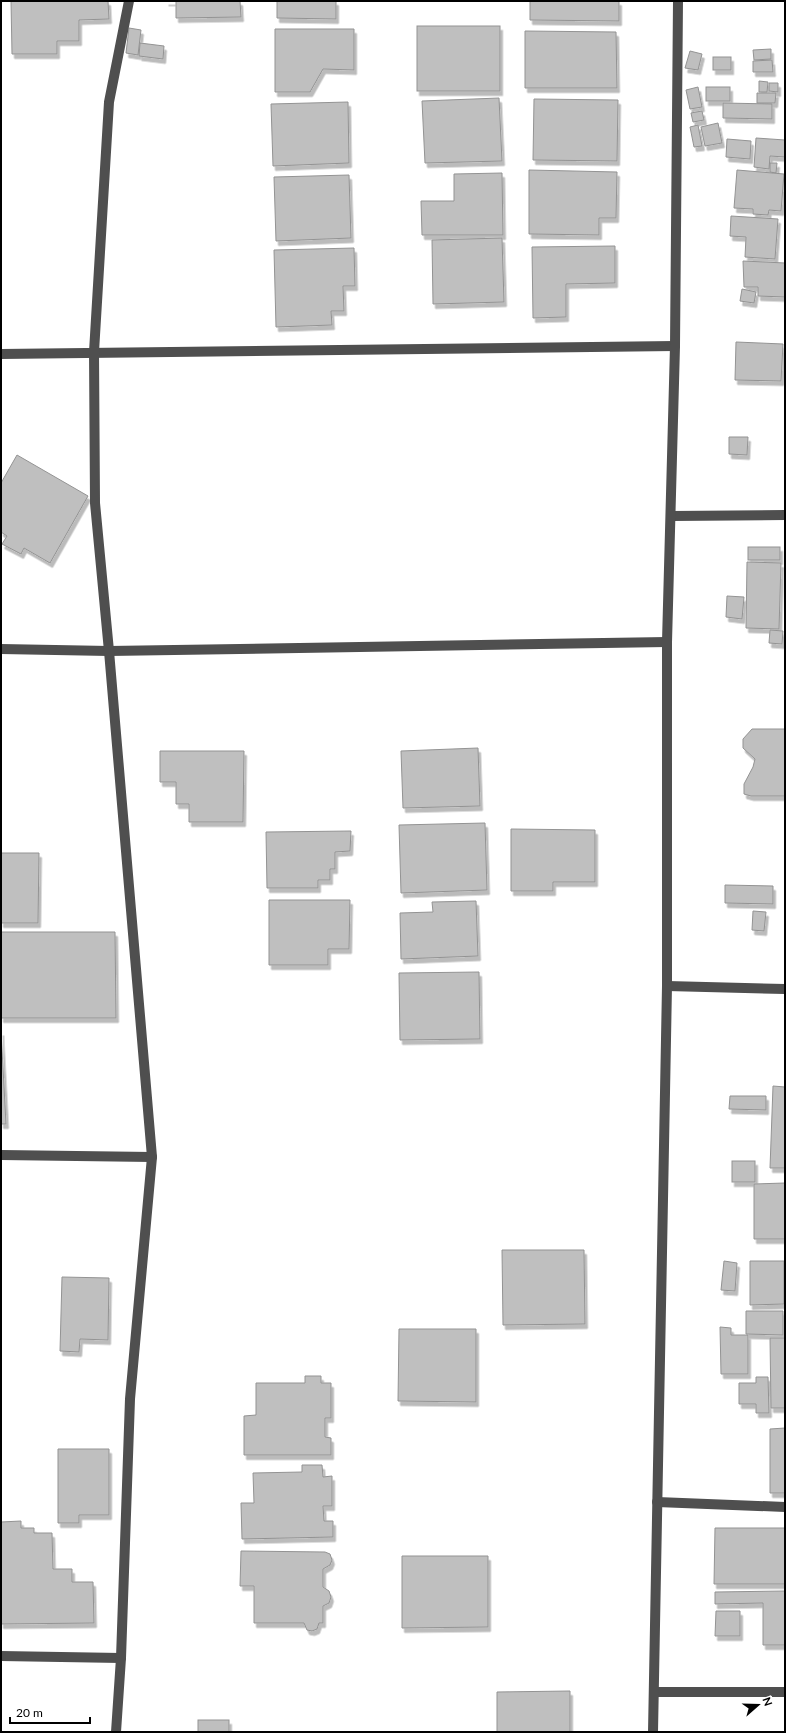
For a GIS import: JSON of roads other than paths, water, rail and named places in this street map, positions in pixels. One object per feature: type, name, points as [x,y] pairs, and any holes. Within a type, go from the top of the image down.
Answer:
[{"type":"street","points":[[116,1732],[121,1658],[130,1399],[152,1157],[95,503],[94,352],[109,102],[129,1]]},
{"type":"street","points":[[654,1732],[667,986],[667,642],[672,516],[675,346],[678,1]]},
{"type":"street","points":[[1,354],[675,346]]},
{"type":"street","points":[[672,516],[785,515]]},
{"type":"street","points":[[1,649],[109,651],[667,642]]},
{"type":"street","points":[[667,986],[785,989]]},
{"type":"street","points":[[1,1155],[152,1157]]},
{"type":"street","points":[[657,1502],[785,1507]]},
{"type":"street","points":[[1,1656],[121,1658]]},
{"type":"street","points":[[654,1692],[785,1692]]}]
